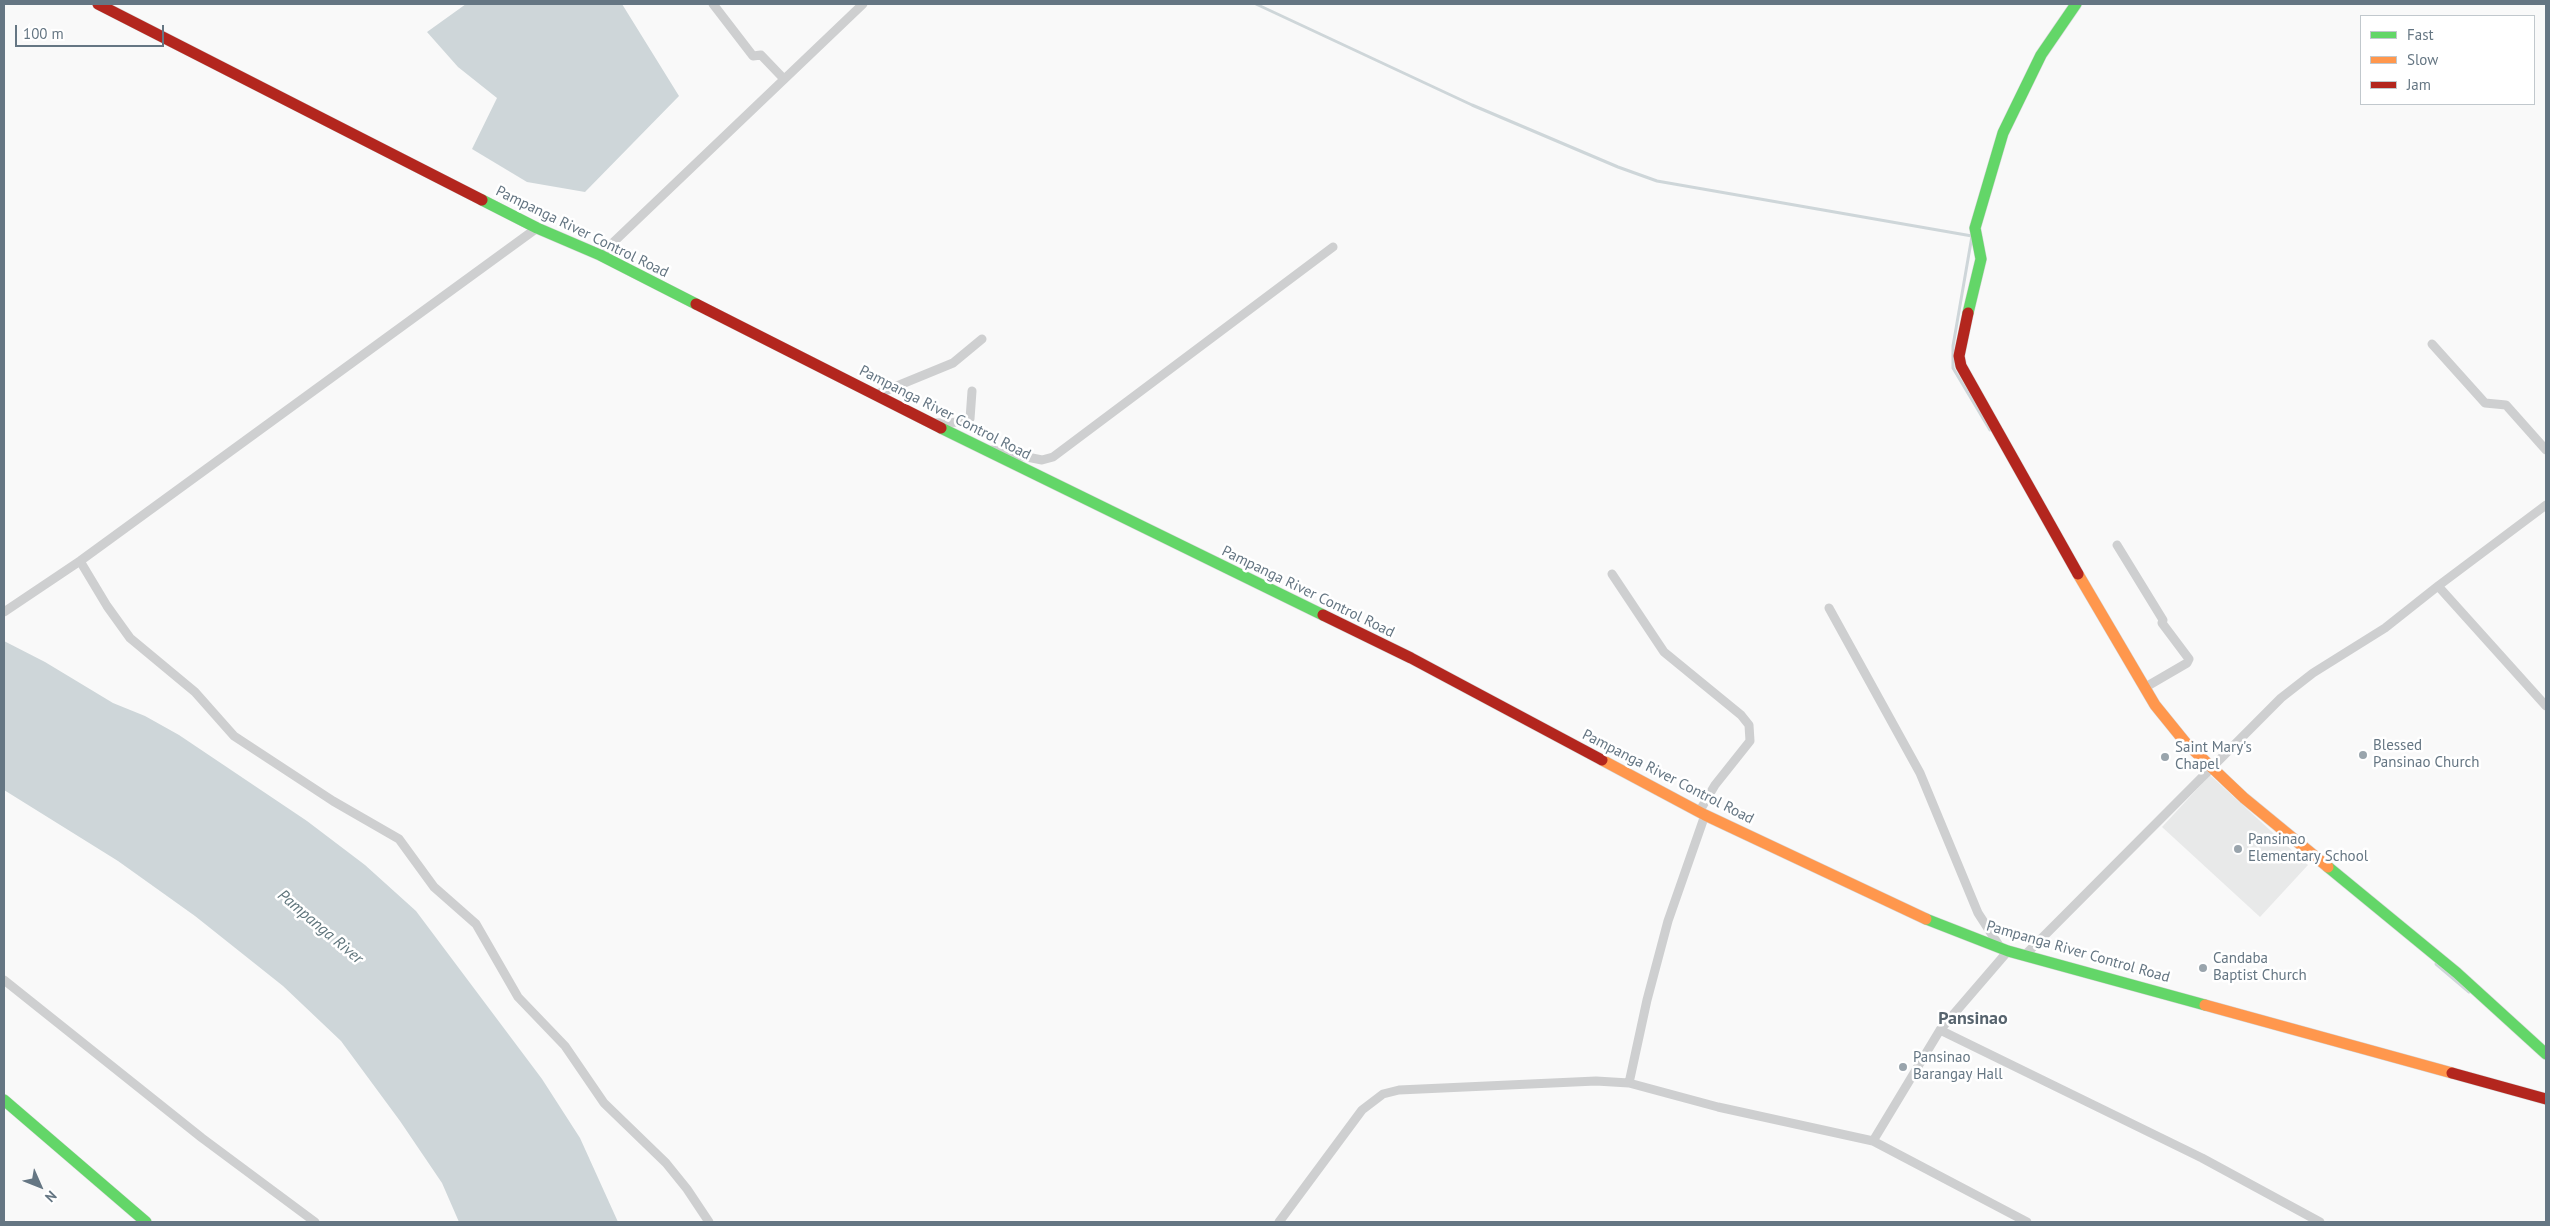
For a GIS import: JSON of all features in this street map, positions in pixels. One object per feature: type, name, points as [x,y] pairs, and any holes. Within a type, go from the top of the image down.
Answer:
[{"type":"main road","name":"Pampanga River Control Road","points":[[98,4],[537,228],[600,255],[978,447],[1411,658],[1702,814],[1931,921],[2004,949],[2546,1099]]},
{"type":"main road","points":[[2076,4],[2041,55],[2003,133],[1975,228],[1981,259],[1959,356],[1968,380],[2144,688],[2185,742],[2307,851],[2456,972],[2546,1054]]},
{"type":"main road","points":[[4,1100],[146,1222]]},
{"type":"street","points":[[713,4],[753,56],[761,54],[784,79]]},
{"type":"street","points":[[600,255],[863,4]]},
{"type":"street","points":[[4,612],[80,561],[537,228]]},
{"type":"street","points":[[978,447],[1042,460],[1052,457],[1333,247]]},
{"type":"street","points":[[875,395],[954,363],[982,339]]},
{"type":"street","points":[[2432,344],[2485,404],[2506,405],[2546,450]]},
{"type":"street","points":[[930,423],[965,422],[970,419],[972,391]]},
{"type":"street","points":[[2026,954],[2302,680],[2385,628],[2546,505]]},
{"type":"street","points":[[2117,545],[2164,620],[2162,623],[2188,659],[2187,663],[2144,688]]},
{"type":"street","points":[[80,561],[111,612],[130,638],[194,692],[234,736],[333,801],[399,839],[434,887],[476,924],[518,997],[564,1046],[604,1103],[666,1163],[687,1188],[709,1222]]},
{"type":"street","points":[[1612,574],[1664,652],[1741,715],[1749,725],[1750,741],[1715,785],[1702,814],[1663,938],[1638,1034],[1629,1083]]},
{"type":"street","points":[[2438,586],[2546,706]]},
{"type":"street","points":[[1828,608],[1920,773],[1978,913],[2004,949],[1940,1030],[1873,1141]]},
{"type":"street","points":[[4,980],[202,1138],[315,1222]]},
{"type":"street","points":[[1940,1030],[2202,1158],[2320,1222]]},
{"type":"street","points":[[1280,1222],[1362,1110],[1383,1094],[1399,1090],[1596,1081],[1629,1083],[1718,1107],[1873,1141],[2027,1222]]},
{"type":"shaded area","name":"Pansinao Elementary School","points":[[2210,775],[2308,865],[2260,917],[2162,827]]},
{"type":"water","points":[[466,4],[622,4],[679,96],[585,192],[527,182],[472,149],[497,98],[458,67],[427,32]]},
{"type":"water","name":"Pampanga River","points":[[4,641],[45,662],[113,703],[145,716],[179,735],[307,821],[365,865],[416,911],[542,1079],[580,1138],[618,1222],[459,1222],[442,1183],[400,1121],[341,1041],[283,986],[195,916],[118,861],[4,790]]},
{"type":"waterway","points":[[1256,4],[1472,105],[1618,167],[1657,181],[1972,236],[1953,346],[1953,368],[1990,430]]},
{"type":"waterway","points":[[2436,964],[2469,992]]},
{"type":"traffic: fast","points":[[1968,313],[1981,259],[1975,228],[2003,133],[2041,55],[2076,4]]},
{"type":"traffic: fast","points":[[482,200],[537,228],[600,255],[696,304]]},
{"type":"traffic: fast","points":[[941,428],[1323,615]]},
{"type":"traffic: fast","points":[[2328,867],[2457,973],[2546,1054]]},
{"type":"traffic: fast","points":[[1926,919],[2008,951],[2205,1005]]},
{"type":"traffic: fast","points":[[4,1100],[146,1222]]},
{"type":"traffic: slow","points":[[2078,574],[2155,705],[2185,742],[2244,798],[2328,867]]},
{"type":"traffic: slow","points":[[1602,760],[1705,815],[1926,919]]},
{"type":"traffic: slow","points":[[2205,1005],[2452,1073]]},
{"type":"traffic: jam","points":[[98,4],[482,200]]},
{"type":"traffic: jam","points":[[696,304],[941,428]]},
{"type":"traffic: jam","points":[[1968,313],[1959,356],[1961,366],[2078,574]]},
{"type":"traffic: jam","points":[[1323,615],[1411,658],[1602,760]]},
{"type":"traffic: jam","points":[[2452,1073],[2546,1099]]},
{"type":"place","name":"Blessed Pansinao Church","points":[[2363,755]]},
{"type":"place","name":"Saint Mary's Chapel","points":[[2165,757]]},
{"type":"place","name":"Pansinao Elementary School","points":[[2238,849]]},
{"type":"place","name":"Candaba Baptist Church","points":[[2203,968]]},
{"type":"place","name":"Pansinao Barangay Hall","points":[[1903,1067]]},
{"type":"district","name":"Pansinao","points":[[1973,1019]]}]
